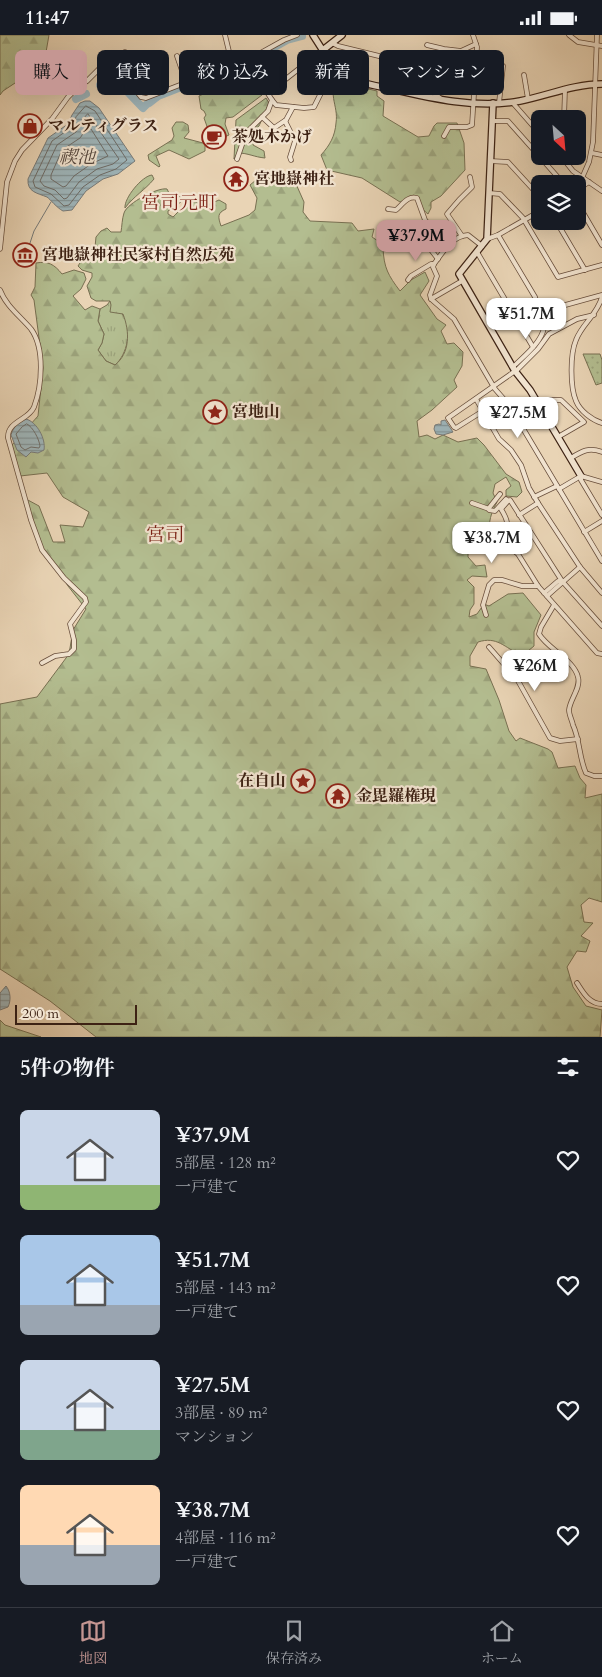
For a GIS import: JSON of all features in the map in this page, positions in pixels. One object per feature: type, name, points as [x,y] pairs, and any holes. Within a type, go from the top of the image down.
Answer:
[{"type":"street","points":[[224,35],[228,50]]},
{"type":"street","points":[[266,50],[297,35]]},
{"type":"street","points":[[313,35],[323,50],[342,35]]},
{"type":"street","points":[[473,35],[476,50]]},
{"type":"street","points":[[569,35],[578,42],[600,45]]},
{"type":"street","points":[[583,175],[592,153],[599,84],[600,45],[598,35]]},
{"type":"street","points":[[332,43],[385,59],[444,101]]},
{"type":"street","points":[[427,45],[462,51],[476,44]]},
{"type":"street","points":[[0,249],[5,192],[9,173],[22,150],[52,119],[68,97],[80,85],[87,81],[105,63],[125,52],[135,56],[141,64],[142,72],[137,92],[141,97],[146,98],[179,86]]},
{"type":"street","points":[[287,78],[297,70]]},
{"type":"street","points":[[524,75],[528,99]]},
{"type":"street","points":[[369,84],[444,101],[474,103],[512,102],[565,89],[599,84]]},
{"type":"street","points":[[564,110],[565,89]]},
{"type":"street","points":[[269,95],[276,105],[311,108],[314,107],[320,95]]},
{"type":"street","points":[[444,135],[449,127],[467,127],[472,125],[474,95]]},
{"type":"street","points":[[498,95],[492,121],[487,239],[459,271],[462,281],[514,369],[538,402],[602,515]]},
{"type":"street","points":[[237,159],[248,131],[268,111],[272,100]]},
{"type":"street","points":[[512,102],[531,124]]},
{"type":"street","points":[[262,117],[274,128],[285,121],[293,107]]},
{"type":"street","points":[[285,121],[295,141],[290,157],[291,160]]},
{"type":"street","points":[[492,121],[508,121],[556,175]]},
{"type":"street","points":[[592,153],[602,155]]},
{"type":"street","points":[[490,161],[508,162],[531,187]]},
{"type":"street","points":[[568,165],[578,175]]},
{"type":"street","points":[[462,236],[447,214],[472,187],[470,177]]},
{"type":"street","points":[[588,182],[602,191]]},
{"type":"street","points":[[489,193],[500,193],[524,220],[558,277],[602,265]]},
{"type":"street","points":[[388,209],[396,209],[409,198],[416,198],[425,220],[448,246]]},
{"type":"street","points":[[487,239],[498,235],[531,216]]},
{"type":"street","points":[[586,218],[602,245]]},
{"type":"street","points":[[561,230],[585,270]]},
{"type":"street","points":[[482,246],[468,235],[457,238],[448,246],[434,264],[433,267],[437,276],[430,295],[454,319],[494,386],[509,405],[602,561]]},
{"type":"street","points":[[498,235],[534,297],[540,312],[544,331],[514,369]]},
{"type":"street","points":[[428,246],[438,259]]},
{"type":"street","points":[[476,252],[532,347]]},
{"type":"street","points":[[408,280],[430,264],[434,264]]},
{"type":"street","points":[[432,299],[462,281]]},
{"type":"street","points":[[0,290],[6,302],[32,331],[41,359],[41,379],[34,408],[12,426],[8,437],[31,520],[42,550],[64,578],[85,598],[86,602],[70,624],[74,649],[69,654],[55,656],[42,663]]},
{"type":"street","points":[[540,312],[602,296],[601,303],[594,315],[577,338],[572,354],[572,379],[576,401],[590,418],[602,423]]},
{"type":"street","points":[[0,304],[6,302]]},
{"type":"street","points":[[483,411],[456,428],[448,418],[494,386],[538,349],[549,333],[577,319],[594,315]]},
{"type":"street","points":[[476,399],[499,439],[511,450],[521,465],[534,497],[580,567],[602,593]]},
{"type":"street","points":[[538,402],[541,400],[561,400],[584,422],[558,437]]},
{"type":"street","points":[[570,458],[587,449],[602,451]]},
{"type":"street","points":[[534,497],[581,476],[602,483]]},
{"type":"street","points":[[488,509],[500,494]]},
{"type":"street","points":[[472,503],[495,511],[506,499],[510,500],[562,581],[602,626]]},
{"type":"street","points":[[508,501],[501,509],[508,524],[503,539],[505,544],[514,549],[538,586],[554,605],[597,653],[602,654]]},
{"type":"street","points":[[519,515],[538,503]]},
{"type":"street","points":[[584,533],[602,521]]},
{"type":"street","points":[[483,544],[492,554],[505,544]]},
{"type":"street","points":[[546,594],[558,581],[562,581],[580,567]]},
{"type":"street","points":[[486,615],[483,605],[489,585],[494,580],[502,580],[522,586],[538,586]]},
{"type":"street","points":[[554,605],[539,634],[544,641],[568,662],[579,678],[569,712],[586,773],[591,776],[602,776]]},
{"type":"street","points":[[489,647],[517,679],[544,731],[550,738],[560,741],[578,739]]},
{"type":"street","points":[[576,983],[587,998],[597,1004],[602,1004]]},
{"type":"green space","points":[[0,35],[49,35],[46,50],[15,50],[15,83],[0,95]]},
{"type":"green space","points":[[369,89],[377,91],[377,96],[384,101],[383,116],[418,137],[429,136],[437,123],[457,123],[464,143],[465,170],[441,196],[431,202],[428,214],[414,195],[400,202],[362,178],[327,170],[321,155],[333,136],[336,116],[333,95],[369,95]]},
{"type":"green space","points":[[262,95],[233,117],[226,118],[225,124],[229,135],[217,143],[215,143],[209,132],[204,118],[206,115],[201,109],[199,96]]},
{"type":"green space","points":[[266,98],[269,103],[259,126],[252,131],[255,139],[253,145],[264,151],[265,158],[238,153],[234,159],[236,120]]},
{"type":"green space","points":[[176,122],[183,122],[188,125],[189,132],[184,138],[203,143],[205,151],[189,159],[169,150],[156,156],[159,167],[149,160],[148,155],[172,140],[174,136],[172,128]]},
{"type":"green space","points":[[152,175],[154,179],[125,208],[127,199],[134,188],[143,179]]},
{"type":"green space","points":[[262,175],[287,185],[296,184],[304,202],[303,212],[310,221],[352,223],[358,231],[374,229],[372,237],[378,241],[387,237],[392,224],[404,229],[402,238],[383,248],[387,271],[400,291],[411,280],[425,272],[429,281],[420,295],[437,319],[446,325],[441,331],[447,344],[454,343],[463,352],[462,366],[454,380],[457,387],[417,421],[419,437],[427,435],[435,439],[443,435],[458,442],[477,438],[506,474],[519,482],[522,492],[517,497],[506,496],[506,490],[511,486],[506,477],[495,484],[493,493],[497,502],[490,518],[490,534],[479,538],[468,548],[468,557],[476,566],[485,565],[487,577],[472,576],[467,580],[474,587],[474,604],[470,610],[469,617],[477,614],[484,604],[489,606],[508,594],[523,593],[541,615],[534,632],[534,646],[522,656],[496,641],[478,642],[470,656],[470,666],[486,669],[509,731],[516,741],[520,738],[548,749],[552,752],[558,768],[575,766],[580,778],[586,785],[585,798],[602,794],[602,902],[589,898],[581,905],[584,922],[593,923],[581,936],[590,941],[586,952],[577,951],[567,967],[573,987],[586,1006],[602,1010],[600,1037],[96,1037],[50,1001],[0,969],[0,704],[37,697],[69,654],[73,630],[86,609],[68,586],[36,537],[26,499],[39,506],[53,542],[65,542],[60,525],[83,527],[89,512],[63,497],[47,473],[20,476],[12,445],[38,416],[43,368],[34,300],[31,295],[35,287],[36,263],[44,262],[51,264],[62,274],[74,270],[84,273],[86,279],[81,289],[73,296],[85,310],[92,306],[100,309],[98,321],[104,334],[98,350],[106,361],[115,365],[124,355],[127,342],[127,328],[123,314],[110,312],[110,301],[96,301],[91,298],[87,286],[92,273],[82,270],[78,266],[84,257],[100,255],[99,250],[95,247],[96,237],[107,228],[111,232],[121,232],[123,215],[126,209],[143,197],[163,189],[167,189],[172,199],[186,194],[187,196],[168,211],[168,214],[173,217],[183,206],[190,202],[205,206],[219,200],[226,204],[226,209],[219,216],[221,226],[249,215],[255,210],[257,198],[250,185]]},
{"type":"green space","points":[[110,301],[123,315],[128,327],[123,355],[115,365],[106,361],[98,350],[104,334],[98,321],[100,309]]},
{"type":"green space","points":[[583,354],[600,354],[602,360],[602,383],[596,385]]},
{"type":"green space","points":[[0,1020],[5,1025],[41,1037],[0,1037]]},
{"type":"water","name":"禊池","points":[[90,101],[99,108],[135,161],[118,174],[103,179],[86,191],[72,210],[63,211],[47,197],[31,189],[28,179],[48,138],[68,124],[80,103]]},
{"type":"water","points":[[26,419],[37,427],[44,441],[44,450],[38,453],[31,452],[26,457],[17,450],[11,435],[17,425]]},
{"type":"water","points":[[445,420],[453,432],[443,435],[436,434],[435,425],[441,425],[441,421]]},
{"type":"water","points":[[6,986],[10,994],[10,1002],[8,1007],[0,1010],[0,993]]},
{"type":"waterway","points":[[269,50],[287,40],[302,36]]},
{"type":"waterway","points":[[149,103],[158,96],[176,89]]},
{"type":"waterway","points":[[76,99],[84,95]]},
{"type":"waterway","points":[[131,95],[143,108],[146,105]]},
{"type":"waterway","points":[[29,251],[34,231],[51,202]]},
{"type":"place","name":"マルティグラス","points":[[30,126]]},
{"type":"place","name":"茶処木かげ","points":[[214,137]]},
{"type":"place","name":"宮地嶽神社","points":[[236,179]]},
{"type":"place","name":"宮地嶽神社民家村自然広苑","points":[[25,255]]},
{"type":"place","name":"宮地山","points":[[215,412]]},
{"type":"place","name":"在自山","points":[[303,781]]},
{"type":"place","name":"金毘羅権現","points":[[338,796]]},
{"type":"district","name":"宮司元町","points":[[179,203]]},
{"type":"district","name":"宮司","points":[[165,535]]}]
